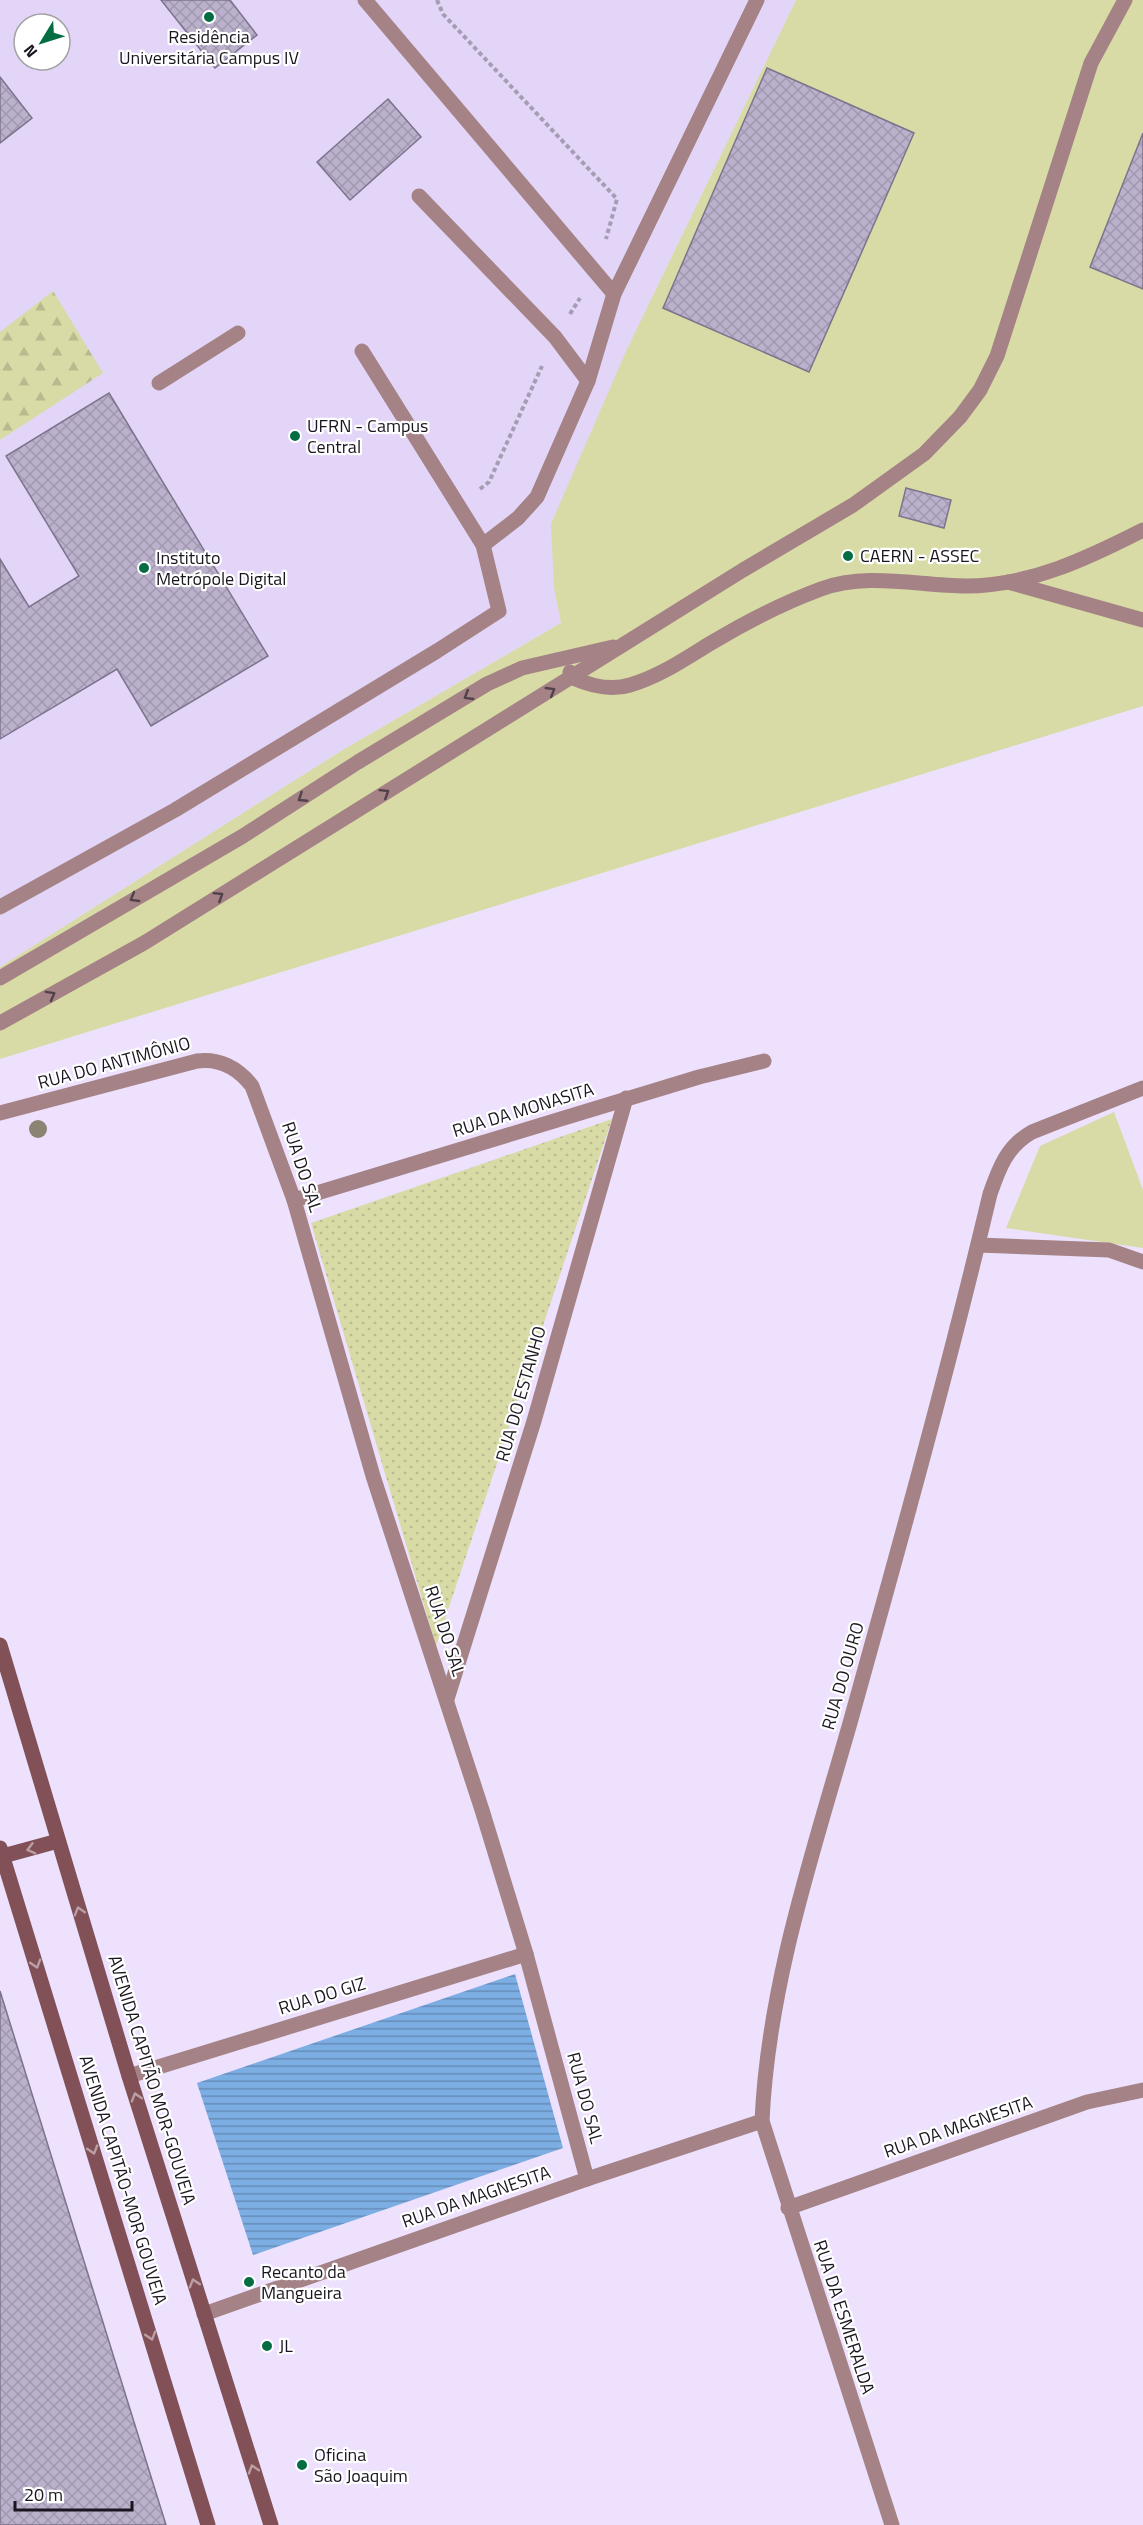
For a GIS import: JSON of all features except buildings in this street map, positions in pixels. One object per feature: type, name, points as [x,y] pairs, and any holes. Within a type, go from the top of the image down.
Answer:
[{"type":"main road","name":"AVENIDA CAPITÃO MOR-GOUVEIA","points":[[0,1645],[129,2076],[271,2525]]},
{"type":"main road","points":[[1,1852],[58,1841]]},
{"type":"main road","name":"AVENIDA CAPITÃO-MOR GOUVEIA","points":[[1,1852],[208,2525]]},
{"type":"street","points":[[366,0],[614,294]]},
{"type":"street","points":[[483,545],[518,518],[537,497],[588,381],[614,294],[757,0]]},
{"type":"street","points":[[0,1023],[144,943],[573,678],[622,645],[853,505],[924,454],[960,417],[980,390],[997,356],[1091,63],[1125,0]]},
{"type":"street","points":[[420,196],[555,337],[588,381]]},
{"type":"street","points":[[159,383],[238,333]]},
{"type":"street","points":[[0,907],[176,810],[499,611],[483,545],[362,351]]},
{"type":"street","points":[[563,659],[573,678],[600,687],[630,686],[657,674],[739,626],[825,587],[863,581],[967,586],[1008,582],[1047,572],[1096,554],[1143,530]]},
{"type":"street","points":[[1008,582],[1143,620]]},
{"type":"street","points":[[0,978],[243,836],[358,762],[487,684],[522,668],[622,645]]},
{"type":"street","name":"RUA DO ANTIMÔNIO","points":[[0,1113],[209,1059],[223,1063],[242,1075],[258,1098]]},
{"type":"street","name":"RUA DA MONASITA","points":[[294,1200],[626,1098],[764,1061]]},
{"type":"street","name":"RUA DO OURO","points":[[762,2121],[767,2052],[792,1930],[915,1491],[998,1171],[1017,1142],[1040,1128],[1143,1088]]},
{"type":"street","name":"RUA DO SAL","points":[[258,1098],[294,1200],[373,1476],[447,1700],[526,1954],[587,2179]]},
{"type":"street","name":"RUA DO ESTANHO","points":[[447,1700],[534,1421],[626,1098]]},
{"type":"street","points":[[978,1245],[1109,1250],[1143,1262]]},
{"type":"street","name":"RUA DO GIZ","points":[[129,2076],[526,1954]]},
{"type":"street","name":"RUA DA MAGNESITA","points":[[788,2208],[1087,2102],[1143,2090]]},
{"type":"street","name":"RUA DA MAGNESITA","points":[[204,2314],[587,2179],[762,2121]]},
{"type":"street","name":"RUA DA ESMERALDA","points":[[762,2121],[788,2208],[892,2525]]},
{"type":"shaded area","name":"UFRN - Campus Central","points":[[0,0],[796,0],[627,349],[554,588],[561,623],[341,751],[0,967]]},
{"type":"green space","name":"CAERN - ASSEC","points":[[796,0],[1143,0],[1143,706],[0,1059],[0,967],[341,751],[561,623],[554,588],[551,524],[627,349]]},
{"type":"green space","points":[[53,291],[103,373],[0,440],[0,332]]},
{"type":"green space","points":[[1114,1112],[1143,1190],[1143,1248],[1006,1228],[1040,1146]]},
{"type":"green space","points":[[612,1119],[436,1646],[311,1223]]},
{"type":"water","points":[[515,1974],[563,2148],[253,2255],[197,2083]]},
{"type":"place","name":"Residência Universitária Campus IV","points":[[209,17]]},
{"type":"place","name":"UFRN - Campus Central","points":[[295,436]]},
{"type":"place","name":"CAERN - ASSEC","points":[[848,556]]},
{"type":"place","name":"Instituto Metrópole Digital","points":[[144,568]]},
{"type":"place","name":"Recanto da Mangueira","points":[[249,2282]]},
{"type":"place","name":"JL","points":[[267,2346]]},
{"type":"place","name":"Oficina São Joaquim","points":[[302,2465]]}]
